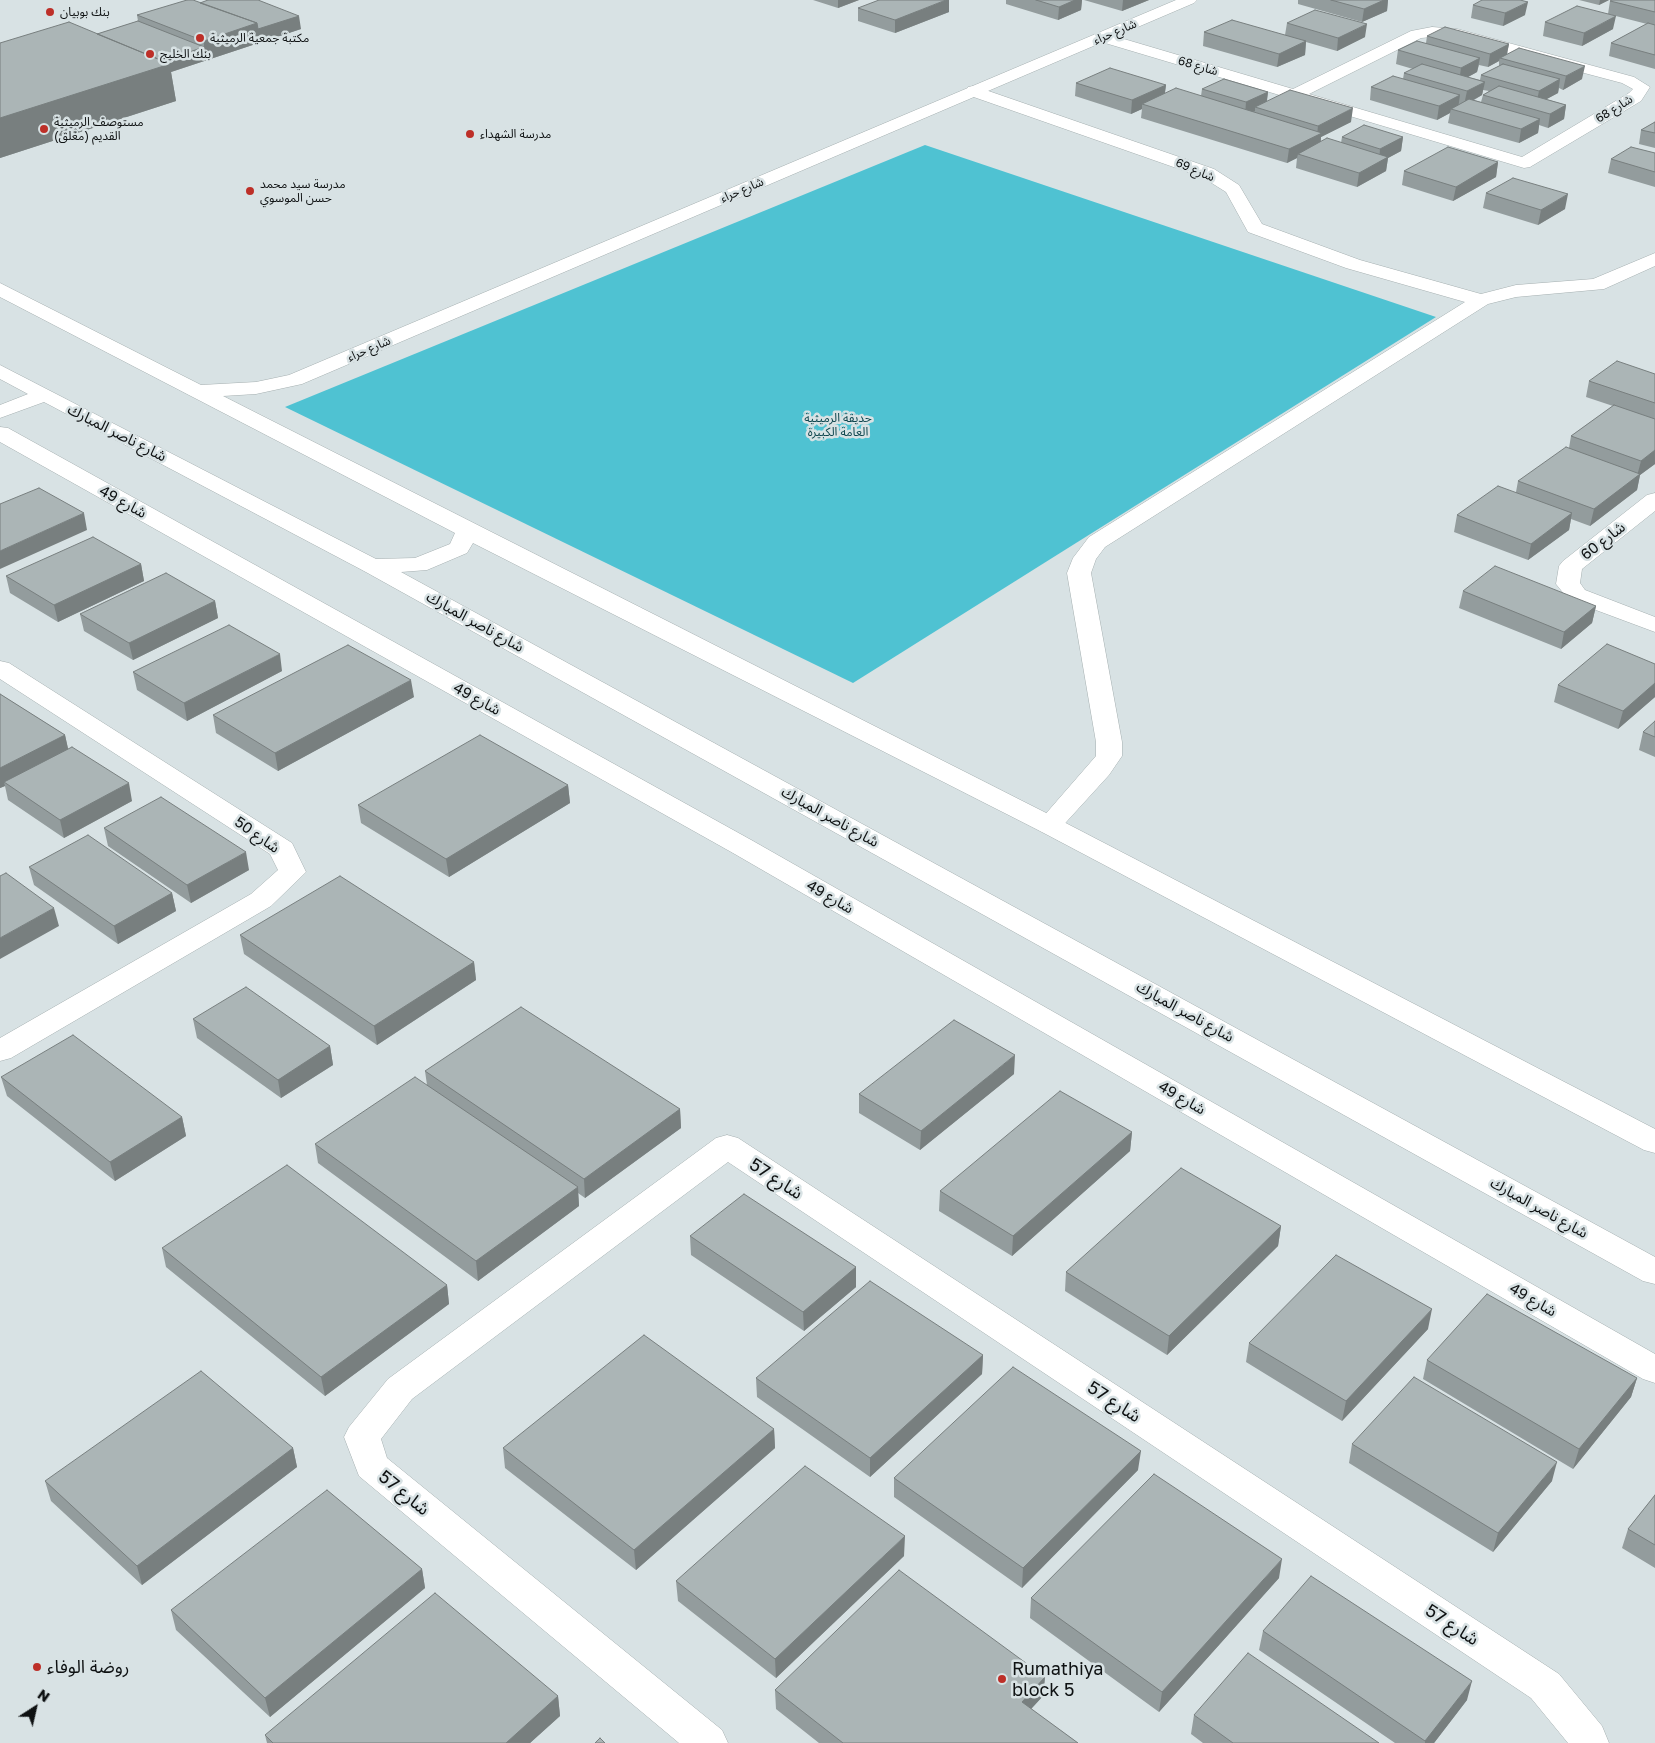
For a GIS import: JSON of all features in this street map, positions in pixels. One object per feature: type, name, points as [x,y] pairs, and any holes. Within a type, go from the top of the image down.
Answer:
[{"type":"street","name":"شارع حراء","points":[[267,428],[270,406],[284,388],[295,380],[1189,0]]},
{"type":"street","name":"شارع 68","points":[[1101,38],[1524,163],[1635,97],[1642,87],[1628,80],[1457,34],[1432,32],[1417,34],[1295,94]]},
{"type":"street","name":"شارع 69","points":[[974,91],[1208,173],[1233,189],[1255,228],[1353,264],[1481,300]]},
{"type":"street","points":[[1049,825],[1100,769],[1109,756],[1109,742],[1079,573],[1085,558],[1097,542],[1481,300],[1516,290],[1597,285],[1655,259]]},
{"type":"street","points":[[4,293],[468,531],[1049,825],[1655,1142]]},
{"type":"street","name":"شارع ناصر المبارك","points":[[0,371],[372,566],[1655,1272]]},
{"type":"street","name":"شارع حراء","points":[[197,391],[236,390],[295,380]]},
{"type":"street","points":[[0,412],[44,395]]},
{"type":"street","name":"شارع 49","points":[[0,433],[752,852],[1655,1370]]},
{"type":"street","name":"شارع 60","points":[[1655,500],[1571,566],[1568,584],[1577,595],[1655,625]]},
{"type":"street","points":[[372,566],[419,565],[459,548],[468,531]]},
{"type":"street","name":"شارع 50","points":[[0,668],[282,849],[292,872],[261,900],[0,1052]]},
{"type":"street","name":"شارع 57","points":[[708,1743],[372,1466],[362,1437],[400,1389],[727,1146],[1545,1686],[1588,1738],[1589,1743]]},
{"type":"green space","name":"حديقة الرميثية العامة الكبيرة","points":[[925,145],[1436,317],[853,683],[285,407]]},
{"type":"building","points":[[187,0],[193,0],[257,23],[204,41],[137,15]]},
{"type":"building","points":[[208,0],[258,0],[299,16],[258,29],[257,23],[200,3]]},
{"type":"building","points":[[879,0],[946,0],[895,20],[858,8]]},
{"type":"building","points":[[1036,0],[1075,0],[1059,7]]},
{"type":"building","points":[[1331,0],[1384,0],[1364,9]]},
{"type":"building","points":[[1482,0],[1520,0],[1528,2],[1505,13],[1473,5]]},
{"type":"building","points":[[1655,0],[1655,12],[1610,1]]},
{"type":"building","points":[[1577,6],[1616,16],[1584,33],[1545,22]]},
{"type":"building","points":[[1315,10],[1367,24],[1338,38],[1287,23]]},
{"type":"building","points":[[1232,20],[1306,41],[1279,54],[1204,32]]},
{"type":"building","points":[[138,21],[204,47],[163,61],[97,34]]},
{"type":"building","points":[[69,22],[170,64],[0,118],[0,43]]},
{"type":"building","points":[[1648,23],[1655,25],[1655,55],[1611,43]]},
{"type":"building","points":[[1445,27],[1509,44],[1490,54],[1427,36]]},
{"type":"building","points":[[1417,41],[1480,58],[1461,68],[1398,50]]},
{"type":"building","points":[[1519,48],[1585,66],[1566,76],[1500,58]]},
{"type":"building","points":[[1422,64],[1485,82],[1467,91],[1404,73]]},
{"type":"building","points":[[1503,64],[1560,79],[1539,91],[1481,75]]},
{"type":"building","points":[[1110,68],[1166,85],[1132,100],[1076,83]]},
{"type":"building","points":[[1393,76],[1460,95],[1439,106],[1371,87]]},
{"type":"building","points":[[1224,79],[1268,92],[1246,102],[1202,89]]},
{"type":"building","points":[[1499,86],[1566,105],[1550,114],[1483,95]]},
{"type":"building","points":[[1176,88],[1322,133],[1289,149],[1142,104]]},
{"type":"building","points":[[1290,90],[1353,108],[1318,126],[1255,107]]},
{"type":"building","points":[[1469,99],[1540,119],[1521,129],[1451,109]]},
{"type":"building","points":[[1655,122],[1655,133],[1641,130]]},
{"type":"building","points":[[1364,125],[1403,137],[1380,149],[1342,137]]},
{"type":"building","points":[[1327,138],[1388,157],[1359,173],[1298,154]]},
{"type":"building","points":[[1448,147],[1498,162],[1456,187],[1404,171]]},
{"type":"building","points":[[1631,147],[1655,153],[1655,172],[1611,159]]},
{"type":"building","points":[[1513,178],[1568,194],[1541,210],[1486,193]]},
{"type":"building","points":[[1617,361],[1655,374],[1655,403],[1589,381]]},
{"type":"building","points":[[1614,405],[1655,419],[1655,450],[1641,461],[1571,436]]},
{"type":"building","points":[[1566,447],[1640,474],[1594,509],[1518,481]]},
{"type":"building","points":[[1498,486],[1572,513],[1531,544],[1457,515]]},
{"type":"building","points":[[39,488],[84,513],[0,551],[0,504]]},
{"type":"building","points":[[93,537],[141,564],[54,605],[6,576]]},
{"type":"building","points":[[1495,566],[1596,606],[1564,632],[1463,591]]},
{"type":"building","points":[[166,573],[215,601],[129,643],[80,614]]},
{"type":"building","points":[[229,625],[280,654],[184,703],[133,672]]},
{"type":"building","points":[[1607,644],[1655,664],[1655,683],[1623,711],[1558,685]]},
{"type":"building","points":[[348,645],[411,680],[275,753],[213,715]]},
{"type":"building","points":[[0,694],[65,735],[0,768]]},
{"type":"building","points":[[1655,721],[1655,737],[1643,732]]},
{"type":"building","points":[[480,735],[568,785],[446,859],[358,805]]},
{"type":"building","points":[[72,747],[129,783],[60,820],[4,782]]},
{"type":"building","points":[[161,797],[246,852],[187,885],[104,828]]},
{"type":"building","points":[[88,835],[172,893],[114,926],[29,867]]},
{"type":"building","points":[[6,873],[54,908],[0,938],[0,876]]},
{"type":"building","points":[[340,876],[474,962],[374,1026],[240,935]]},
{"type":"building","points":[[246,987],[330,1046],[278,1080],[193,1019]]},
{"type":"building","points":[[521,1007],[680,1109],[584,1179],[425,1071]]},
{"type":"building","points":[[954,1020],[1015,1055],[921,1131],[859,1094]]},
{"type":"building","points":[[73,1035],[182,1117],[110,1162],[1,1077]]},
{"type":"building","points":[[415,1077],[578,1187],[476,1261],[315,1144]]},
{"type":"building","points":[[1060,1091],[1132,1132],[1013,1236],[940,1191]]},
{"type":"building","points":[[287,1165],[447,1285],[321,1377],[162,1248]]},
{"type":"building","points":[[1181,1168],[1281,1226],[1169,1336],[1066,1272]]},
{"type":"building","points":[[744,1194],[856,1267],[803,1312],[690,1236]]},
{"type":"building","points":[[1336,1255],[1432,1309],[1346,1401],[1249,1343]]},
{"type":"building","points":[[870,1281],[983,1355],[870,1458],[756,1378]]},
{"type":"building","points":[[1487,1294],[1637,1378],[1579,1449],[1427,1360]]},
{"type":"building","points":[[644,1335],[774,1429],[634,1550],[503,1448]]},
{"type":"building","points":[[1013,1367],[1141,1451],[1023,1568],[894,1478]]},
{"type":"building","points":[[201,1371],[293,1448],[137,1566],[45,1481]]},
{"type":"building","points":[[1414,1377],[1557,1462],[1498,1533],[1352,1444]]},
{"type":"building","points":[[805,1466],[905,1536],[775,1659],[676,1581]]},
{"type":"building","points":[[1154,1474],[1282,1559],[1162,1692],[1031,1598]]},
{"type":"building","points":[[327,1490],[422,1569],[265,1698],[171,1610]]},
{"type":"building","points":[[1655,1495],[1655,1545],[1628,1529]]},
{"type":"building","points":[[899,1570],[1045,1677],[1022,1702],[1078,1743],[843,1743],[775,1690]]},
{"type":"building","points":[[1311,1576],[1472,1681],[1425,1741],[1263,1631]]},
{"type":"building","points":[[435,1593],[558,1696],[506,1743],[273,1743],[265,1735]]},
{"type":"building","points":[[1248,1653],[1379,1743],[1233,1743],[1194,1715]]},
{"type":"building","points":[[600,1738],[605,1743],[595,1743]]},
{"type":"place","name":"بنك بوبيان","points":[[50,12]]},
{"type":"place","name":"مكتبة جمعية الرميثية","points":[[200,38]]},
{"type":"place","name":"بنك الخليج","points":[[150,54]]},
{"type":"place","name":"مستوصف الرميثية القديم (مغلق)","points":[[44,129]]},
{"type":"place","name":"مدرسة الشهداء","points":[[470,134]]},
{"type":"place","name":"مدرسة سيد محمد حسن الموسوي","points":[[250,191]]},
{"type":"place","name":"روضة الوفاء","points":[[37,1667]]},
{"type":"place","name":"Rumathiya block 5","points":[[1002,1679]]}]
